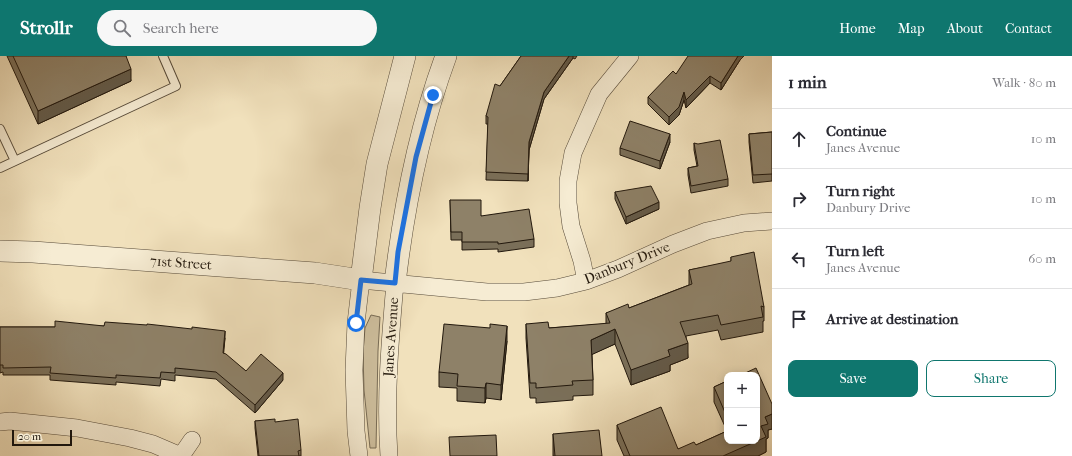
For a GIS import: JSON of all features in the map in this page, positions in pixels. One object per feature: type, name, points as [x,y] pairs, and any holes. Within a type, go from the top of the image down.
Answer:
[{"type":"street","points":[[359,456],[356,430],[354,370],[356,323],[377,164],[405,56]]},
{"type":"street","name":"Janes Avenue","points":[[389,456],[388,359],[398,252],[416,157],[433,95],[446,56]]},
{"type":"street","points":[[586,281],[582,261],[570,226],[568,181],[573,153],[600,94],[630,56]]},
{"type":"street","name":"Danbury Drive","points":[[361,280],[486,292],[524,292],[557,288],[586,281],[618,269],[707,231],[744,223],[772,221]]},
{"type":"street","name":"71st Street","points":[[0,251],[33,252],[315,273],[361,280]]},
{"type":"street","points":[[0,422],[10,421],[77,428],[130,438],[153,444],[180,456],[192,440]]},
{"type":"lane","points":[[0,168],[176,86],[163,56]]},
{"type":"lane","points":[[0,129],[15,161]]},
{"type":"shaded area","points":[[371,315],[380,317],[376,448],[370,448],[364,390],[363,352],[365,328]]},
{"type":"building","points":[[13,56],[126,56],[131,69],[38,111]]},
{"type":"building","points":[[521,56],[569,56],[544,92],[529,142],[528,174],[486,172],[488,117],[486,116],[495,84],[500,86]]},
{"type":"building","points":[[688,56],[738,56],[721,83],[710,76],[686,100],[684,92],[679,107],[669,117],[648,97],[673,71],[676,74]]},
{"type":"building","points":[[630,121],[670,134],[660,161],[620,148]]},
{"type":"building","points":[[772,132],[772,174],[753,175],[749,134]]},
{"type":"building","points":[[720,140],[728,179],[691,186],[688,168],[698,166],[694,143],[698,144]]},
{"type":"building","points":[[651,186],[659,202],[626,217],[615,192]]},
{"type":"building","points":[[450,200],[481,200],[481,216],[529,209],[534,239],[498,244],[498,242],[462,242],[462,232],[451,232]]},
{"type":"building","points":[[754,252],[764,307],[761,306],[763,317],[721,325],[718,315],[680,322],[688,343],[668,350],[670,356],[631,370],[615,329],[591,340],[593,380],[572,381],[573,385],[536,388],[536,383],[530,383],[526,324],[548,322],[549,328],[610,323],[606,313],[628,304],[629,308],[692,284],[689,270],[731,261],[731,257]]},
{"type":"building","points":[[55,321],[104,326],[105,322],[147,324],[225,331],[223,353],[246,371],[261,354],[283,373],[255,405],[216,372],[175,368],[175,373],[161,372],[160,378],[116,375],[116,378],[50,373],[51,367],[3,368],[3,365],[0,365],[0,327],[55,327]]},
{"type":"building","points":[[444,324],[490,328],[490,324],[507,326],[501,385],[486,383],[485,388],[457,386],[458,374],[439,372]]},
{"type":"building","points":[[756,368],[758,372],[747,372]]},
{"type":"building","points":[[760,377],[772,404],[772,414],[765,417],[768,424],[761,426],[766,437],[760,440]]},
{"type":"building","points":[[724,382],[724,410],[714,387]]},
{"type":"building","points":[[661,407],[678,449],[694,442],[696,445],[724,432],[724,444],[750,444],[723,456],[630,456],[617,425]]},
{"type":"building","points":[[275,419],[275,422],[298,419],[301,450],[298,451],[299,456],[259,456],[255,421]]},
{"type":"building","points":[[599,430],[602,456],[555,456],[553,434]]},
{"type":"building","points":[[496,435],[497,456],[450,456],[449,437]]},
{"type":"route","points":[[356,323],[361,280],[395,283],[398,252],[416,157],[433,95]]}]
